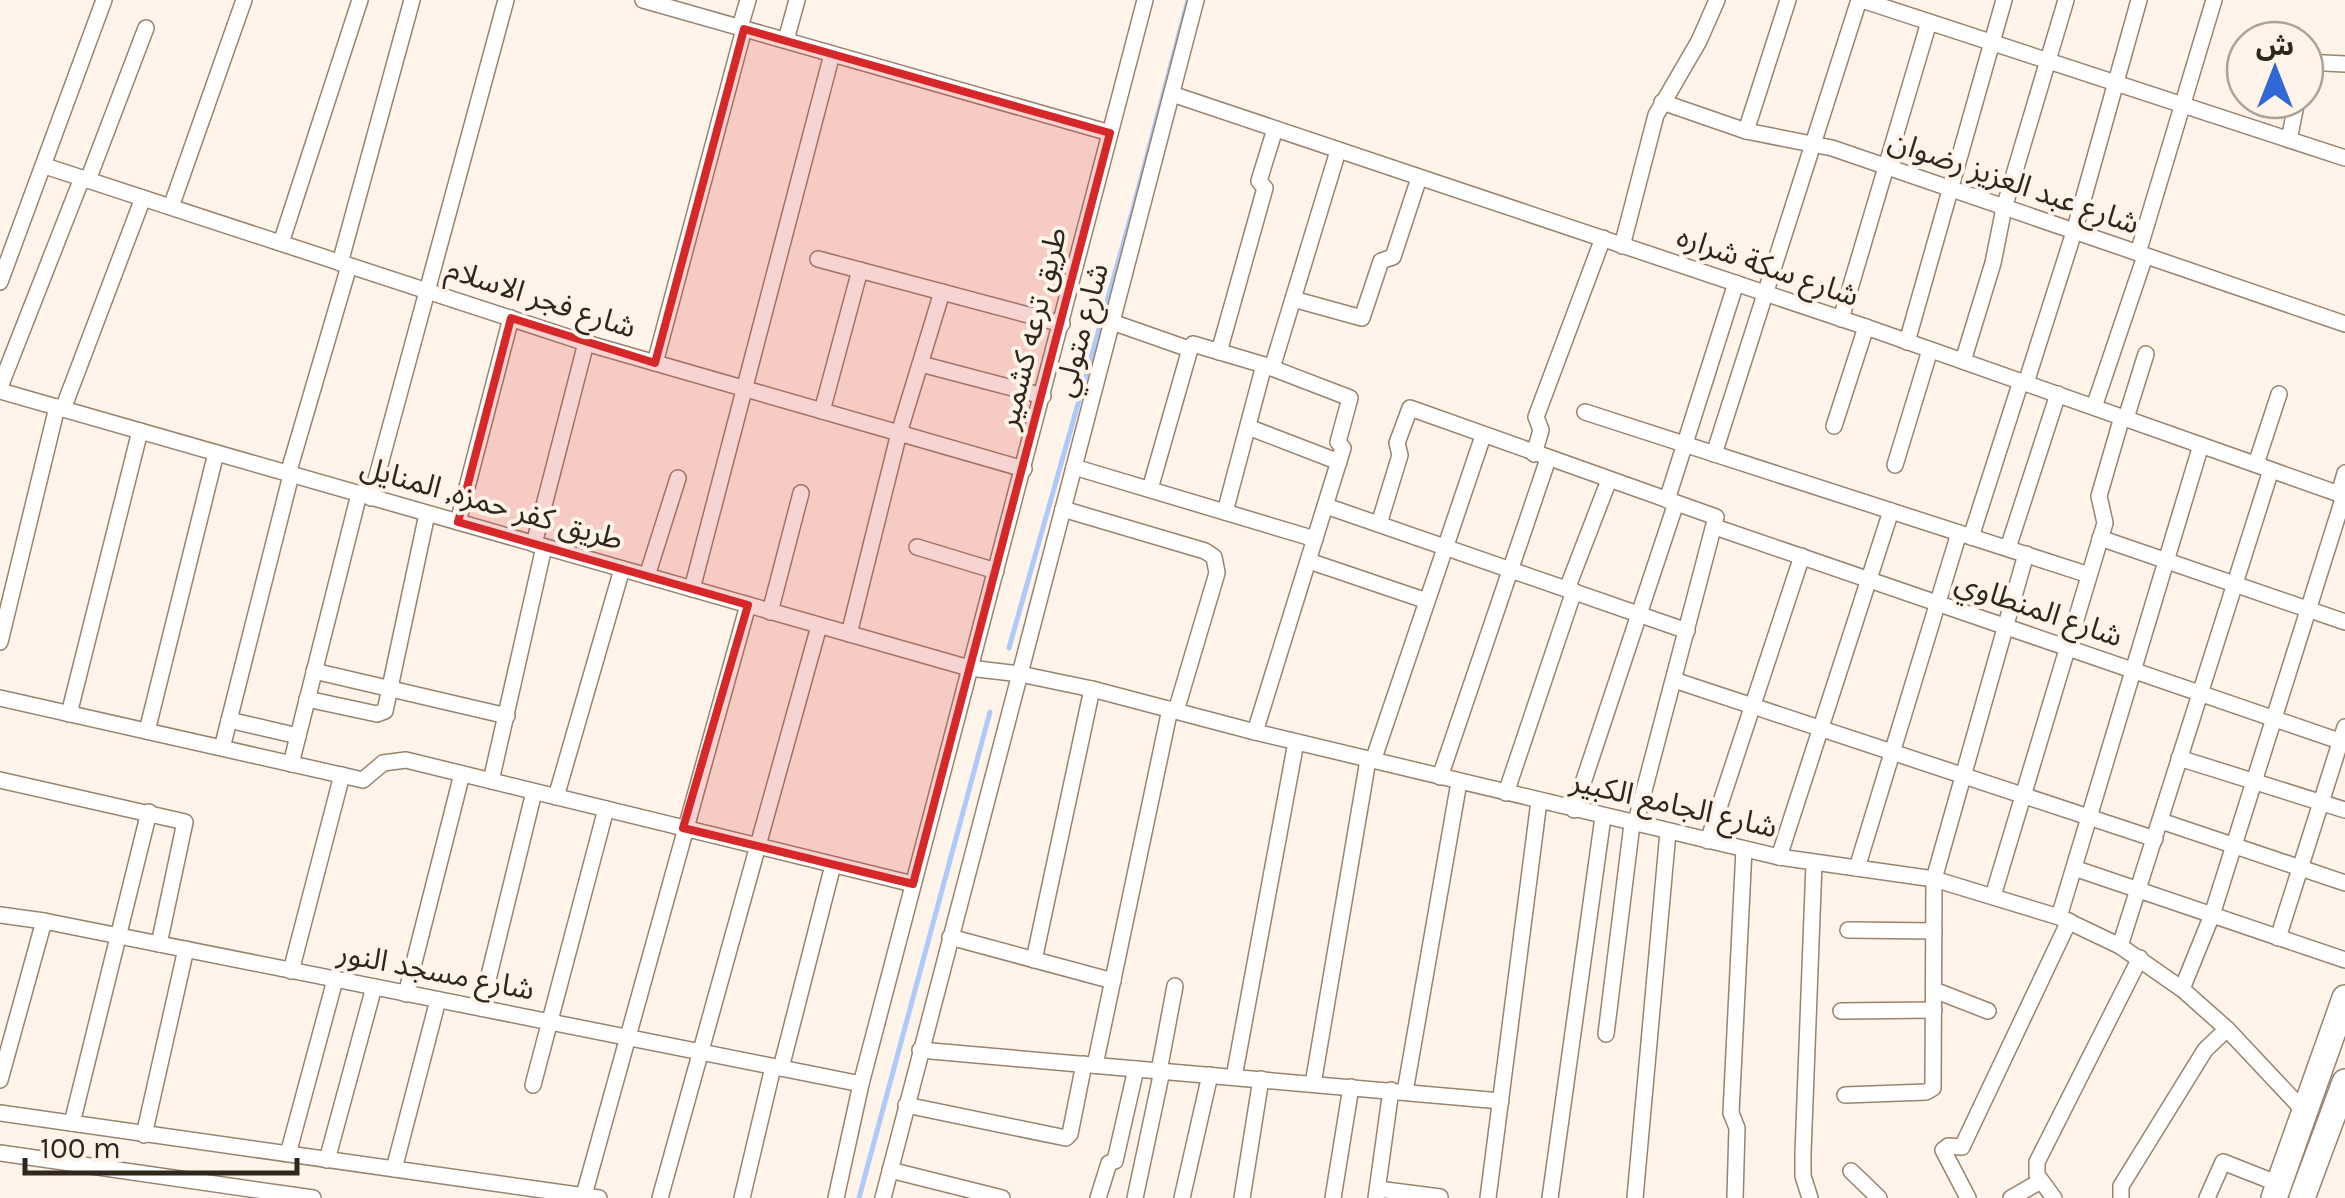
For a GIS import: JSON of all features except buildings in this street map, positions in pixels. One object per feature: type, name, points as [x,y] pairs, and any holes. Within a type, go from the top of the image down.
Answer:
[{"type":"main road","points":[[2276,1191],[2345,998]]},
{"type":"main road","points":[[2302,1198],[2345,1082]]},
{"type":"street","points":[[0,282],[104,0]]},
{"type":"street","points":[[171,207],[244,0]]},
{"type":"street","points":[[282,243],[360,0]]},
{"type":"street","points":[[222,748],[412,0]]},
{"type":"street","points":[[290,764],[427,291],[506,0]]},
{"type":"street","points":[[644,0],[670,4],[1110,133]]},
{"type":"street","points":[[655,363],[748,0]]},
{"type":"street","points":[[786,40],[797,0]]},
{"type":"street","name":"طريق ترعه كشمير","points":[[836,1198],[861,1084],[968,668],[1146,0]]},
{"type":"street","name":"شارع متولي","points":[[883,1198],[1196,0]]},
{"type":"street","points":[[1622,246],[1662,102],[1700,41],[1717,0]]},
{"type":"street","points":[[1746,131],[1788,0]]},
{"type":"street","points":[[1714,454],[1860,0],[2345,158]]},
{"type":"street","points":[[1907,342],[2004,0]]},
{"type":"street","points":[[1963,361],[2066,0]]},
{"type":"street","points":[[1857,868],[1937,603],[2024,382],[2074,232],[2139,0]]},
{"type":"street","points":[[2094,407],[2142,255],[2214,0]]},
{"type":"street","points":[[1841,319],[1928,22]]},
{"type":"street","points":[[0,389],[146,28]]},
{"type":"street","points":[[692,589],[832,54]]},
{"type":"street","name":"شارع سكة شراره","points":[[1172,94],[1736,283],[2342,495]]},
{"type":"street","name":"شارع عبد العزيز رضوان","points":[[1662,102],[1746,131],[1812,143],[1884,166],[2345,324]]},
{"type":"street","points":[[2289,140],[2293,120]]},
{"type":"street","points":[[1219,352],[1265,188],[1260,181],[1275,129]]},
{"type":"street","points":[[1225,512],[1248,427],[1338,150]]},
{"type":"street","name":"شارع فجر الاسلام","points":[[45,166],[586,343],[1024,469]]},
{"type":"street","points":[[1292,299],[1362,318],[1381,261],[1394,257],[1419,178]]},
{"type":"street","points":[[0,642],[60,408],[143,198]]},
{"type":"street","points":[[1440,777],[1510,570],[1541,457],[1541,430],[1536,418],[1603,238]]},
{"type":"street","points":[[818,259],[1062,324]]},
{"type":"street","points":[[822,410],[860,270]]},
{"type":"street","points":[[1574,810],[1638,613],[1672,502],[1685,444],[1736,283]]},
{"type":"street","points":[[849,634],[900,433],[942,292]]},
{"type":"street","points":[[458,522],[510,318]]},
{"type":"street","points":[[1112,322],[1190,348]]},
{"type":"street","points":[[1834,426],[1866,328]]},
{"type":"street","points":[[491,781],[586,343]]},
{"type":"street","points":[[1150,490],[1193,344],[1268,366],[1350,398],[1338,442],[1342,448],[1326,506],[1255,732]]},
{"type":"street","points":[[1896,465],[1930,350]]},
{"type":"street","points":[[1992,896],[2100,538],[2105,519],[2099,496],[2146,354]]},
{"type":"street","points":[[920,364],[1043,396]]},
{"type":"street","name":"طريق كفر حمزه, المنايل","points":[[0,389],[968,668]]},
{"type":"street","points":[[2008,548],[2058,394]]},
{"type":"street","points":[[2120,946],[2234,584],[2279,394]]},
{"type":"street","points":[[1379,524],[1400,455],[1396,443],[1410,408],[1672,502]]},
{"type":"street","points":[[1585,412],[2089,574]]},
{"type":"street","points":[[1248,427],[1338,462]]},
{"type":"street","points":[[69,714],[140,431]]},
{"type":"street","points":[[1313,1084],[1370,760],[1483,436]]},
{"type":"street","points":[[1968,1198],[1944,1150],[1948,1146],[1962,1147],[2064,919],[2074,868],[2201,445]]},
{"type":"street","points":[[148,731],[216,453]]},
{"type":"street","points":[[1074,466],[1315,539]]},
{"type":"street","points":[[2182,988],[2212,915],[2308,609],[2345,473]]},
{"type":"street","points":[[647,576],[678,478]]},
{"type":"street","points":[[1506,793],[1608,480]]},
{"type":"street","points":[[770,612],[801,493]]},
{"type":"street","name":"شارع المنطاوي","points":[[1672,502],[1714,515],[1715,527],[2272,718],[2343,737]]},
{"type":"street","points":[[1326,506],[1688,631]]},
{"type":"street","points":[[906,1105],[1066,1138],[1112,981],[1173,710],[1217,573],[1214,558],[1205,551],[1063,509]]},
{"type":"street","points":[[1779,857],[1891,511]]},
{"type":"street","points":[[307,699],[381,713],[385,710],[427,514]]},
{"type":"street","points":[[1606,1034],[1634,824],[1715,527]]},
{"type":"street","points":[[2100,538],[2345,622]]},
{"type":"street","points":[[917,547],[996,571]]},
{"type":"street","points":[[1845,1096],[1926,1092],[1932,1088],[1934,879],[2026,554]]},
{"type":"street","points":[[1708,842],[1802,556]]},
{"type":"street","points":[[1309,561],[1427,601]]},
{"type":"street","points":[[556,797],[622,569]]},
{"type":"street","points":[[0,1113],[592,1197],[627,1037],[748,605]]},
{"type":"street","points":[[660,1198],[820,626]]},
{"type":"street","name":"شارع الجامع الكبير","points":[[968,668],[1092,688],[1255,732],[1708,842],[1814,863],[1934,879],[2064,919],[2120,946],[2182,988],[2227,1029],[2304,1112]]},
{"type":"street","points":[[314,671],[507,716]]},
{"type":"street","points":[[1674,680],[2156,839]]},
{"type":"street","points":[[1034,960],[1092,688]]},
{"type":"street","points":[[0,698],[363,780],[383,763],[398,759],[913,884]]},
{"type":"street","points":[[229,720],[298,736]]},
{"type":"street","points":[[2278,938],[2343,737]]},
{"type":"street","points":[[1234,1077],[1296,742]]},
{"type":"street","points":[[2179,758],[2345,810]]},
{"type":"street","points":[[406,994],[462,774]]},
{"type":"street","points":[[291,971],[342,775]]},
{"type":"street","points":[[0,780],[183,820],[186,825],[159,944]]},
{"type":"street","points":[[1440,1198],[1377,1194],[1459,782]]},
{"type":"street","points":[[481,1008],[534,792]]},
{"type":"street","points":[[1488,1198],[1539,801]]},
{"type":"street","points":[[533,1084],[606,809]]},
{"type":"street","points":[[72,1124],[150,812]]},
{"type":"street","points":[[1550,1198],[1603,817]]},
{"type":"street","points":[[2162,821],[2345,883]]},
{"type":"street","points":[[1635,1198],[1668,832]]},
{"type":"street","points":[[1735,1198],[1737,1128],[1731,1113],[1744,849]]},
{"type":"street","points":[[1810,1198],[1803,1164],[1814,863]]},
{"type":"street","points":[[742,1198],[833,864]]},
{"type":"street","points":[[2074,868],[2345,960]]},
{"type":"street","name":"شارع مسجد النور","points":[[0,915],[44,920],[861,1084]]},
{"type":"street","points":[[0,1080],[44,920]]},
{"type":"street","points":[[1848,930],[1934,931]]},
{"type":"street","points":[[950,937],[1112,981]]},
{"type":"street","points":[[144,1135],[186,949]]},
{"type":"street","points":[[2054,1198],[2036,1170],[2037,1162],[2140,958]]},
{"type":"street","points":[[288,1154],[335,980]]},
{"type":"street","points":[[1136,1198],[1174,986]]},
{"type":"street","points":[[327,1160],[374,987]]},
{"type":"street","points":[[1934,990],[1988,1011]]},
{"type":"street","points":[[394,1169],[438,1000]]},
{"type":"street","points":[[1841,1010],[1934,1010]]},
{"type":"street","points":[[2121,1198],[2121,1186],[2205,1050],[2227,1029]]},
{"type":"street","points":[[920,1050],[1501,1101]]},
{"type":"street","points":[[1098,1198],[1109,1164],[1115,1161],[1136,1068]]},
{"type":"street","points":[[1182,1198],[1210,1075]]},
{"type":"street","points":[[1242,1198],[1261,1079]]},
{"type":"street","points":[[1333,1198],[1351,1087]]},
{"type":"street","points":[[0,1153],[313,1198]]},
{"type":"street","points":[[2207,1198],[2222,1162],[2276,1191]]},
{"type":"street","points":[[890,1170],[1002,1198]]},
{"type":"street","points":[[1851,1171],[1878,1198]]},
{"type":"street","points":[[2012,1198],[2042,1181]]},
{"type":"highlighted area","points":[[744,29],[1110,133],[913,884],[683,828],[748,605],[458,522],[511,318],[655,363]]},
{"type":"waterway","points":[[1009,648],[1188,0]]},
{"type":"waterway","points":[[859,1198],[990,712]]}]
